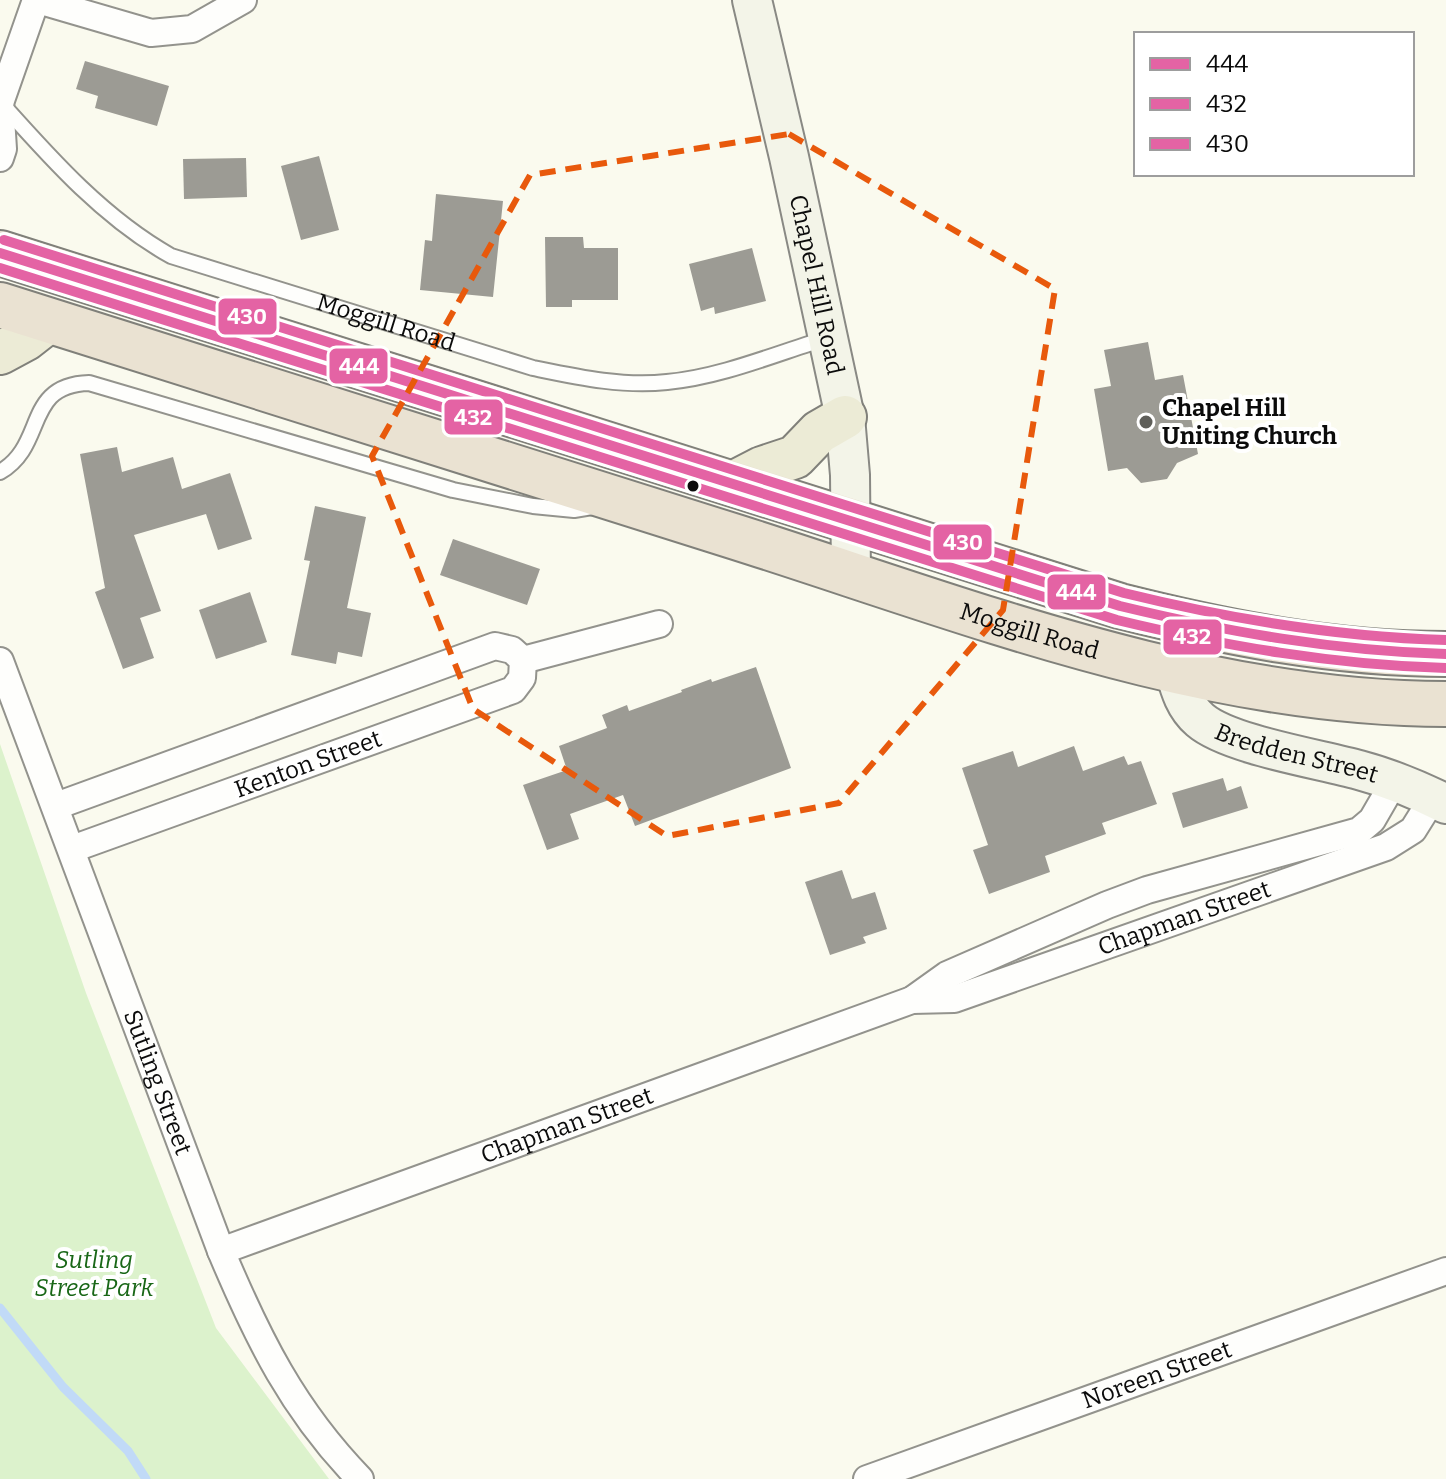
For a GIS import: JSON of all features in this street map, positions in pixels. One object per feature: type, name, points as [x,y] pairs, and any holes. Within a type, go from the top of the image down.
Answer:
[{"type":"highway","name":"Moggill Road","points":[[0,253],[1106,602],[1213,629],[1305,645],[1446,654]]},
{"type":"highway","name":"Moggill Road","points":[[0,305],[851,575],[1175,672],[1324,698],[1446,704]]},
{"type":"main road","name":"Chapel Hill Road","points":[[752,0],[845,417],[851,575]]},
{"type":"main road","points":[[0,353],[26,339],[49,321]]},
{"type":"main road","points":[[731,484],[762,468],[795,457],[819,432],[845,417]]},
{"type":"main road","name":"Bredden Street","points":[[1175,672],[1182,697],[1191,711],[1222,733],[1363,771],[1440,801]]},
{"type":"street","points":[[0,158],[3,149],[0,102],[37,0],[151,33],[192,29],[243,0]]},
{"type":"street","points":[[523,660],[659,624]]},
{"type":"street","name":"Kenton Street","points":[[56,806],[495,646],[512,650],[523,660],[522,678],[513,690],[72,849]]},
{"type":"street","name":"Sutling Street","points":[[0,661],[221,1251],[250,1320],[287,1388],[360,1479]]},
{"type":"street","name":"Chapman Street","points":[[221,1251],[912,1000],[947,975],[1147,890],[1359,831],[1372,820],[1394,782]]},
{"type":"street","name":"Chapman Street","points":[[912,1000],[954,999],[1386,847],[1413,830],[1440,801]]},
{"type":"street","name":"Noreen Street","points":[[867,1479],[1446,1271]]},
{"type":"lane","name":"Moggill Road","points":[[0,102],[111,216],[141,240],[171,256],[533,368],[627,384],[669,382],[724,371],[829,337]]},
{"type":"lane","name":"Moggill Road","points":[[0,472],[12,464],[27,445],[53,393],[63,387],[89,383],[474,495],[574,510],[624,501]]},
{"type":"highlighted area","points":[[789,134],[1055,289],[1003,610],[839,803],[667,836],[473,709],[372,456],[530,175]]},
{"type":"green space","name":"Sutling Street Park","points":[[0,744],[86,993],[216,1328],[329,1479],[0,1479]]},
{"type":"building","points":[[85,61],[169,86],[157,126],[95,108],[98,96],[76,89]]},
{"type":"building","points":[[319,156],[339,230],[301,240],[281,166]]},
{"type":"building","points":[[246,158],[247,197],[184,199],[183,159]]},
{"type":"building","points":[[436,194],[503,201],[493,297],[420,290],[425,240],[432,241]]},
{"type":"building","points":[[545,237],[583,237],[584,248],[618,248],[618,300],[572,300],[572,307],[546,307]]},
{"type":"building","points":[[752,248],[766,301],[715,314],[714,307],[701,311],[689,264]]},
{"type":"building","name":"Chapel Hill Uniting Church","points":[[1148,342],[1155,380],[1183,375],[1198,454],[1177,463],[1167,479],[1141,483],[1127,468],[1108,471],[1094,389],[1111,386],[1104,350]]},
{"type":"building","points":[[117,447],[122,472],[173,457],[182,489],[230,473],[252,539],[218,550],[206,514],[134,535],[161,611],[140,618],[154,658],[123,669],[95,592],[105,588],[80,454]]},
{"type":"building","points":[[315,506],[366,517],[347,608],[371,613],[362,657],[338,652],[336,664],[291,655],[310,561],[304,560]]},
{"type":"building","points":[[453,539],[540,569],[527,605],[440,575]]},
{"type":"building","points":[[250,592],[267,642],[216,659],[199,610]]},
{"type":"building","points":[[756,667],[791,768],[635,826],[623,795],[570,814],[579,839],[547,850],[523,785],[567,770],[559,746],[607,728],[602,715],[627,705],[629,711],[711,679],[712,682]]},
{"type":"building","points":[[1074,746],[1083,771],[1124,756],[1128,765],[1141,761],[1157,804],[1102,823],[1106,834],[1045,856],[1050,872],[989,894],[973,850],[988,845],[962,768],[1013,751],[1018,767]]},
{"type":"building","points":[[1223,778],[1227,791],[1241,786],[1248,808],[1183,828],[1172,793]]},
{"type":"building","points":[[842,870],[852,899],[875,892],[887,929],[863,937],[866,943],[830,955],[805,882]]},
{"type":"waterway","points":[[0,1308],[63,1387],[128,1451],[146,1479]]},
{"type":"transit line","name":"430","points":[[4,240],[1124,593],[1284,625],[1364,635],[1446,640]]},
{"type":"transit line","name":"444","points":[[0,253],[1120,606],[1282,639],[1363,649],[1446,654]]},
{"type":"transit line","name":"432","points":[[0,268],[1117,620],[1280,653],[1362,663],[1446,668]]},
{"type":"place","name":"Chapel Hill Uniting Church","points":[[1146,422]]}]
